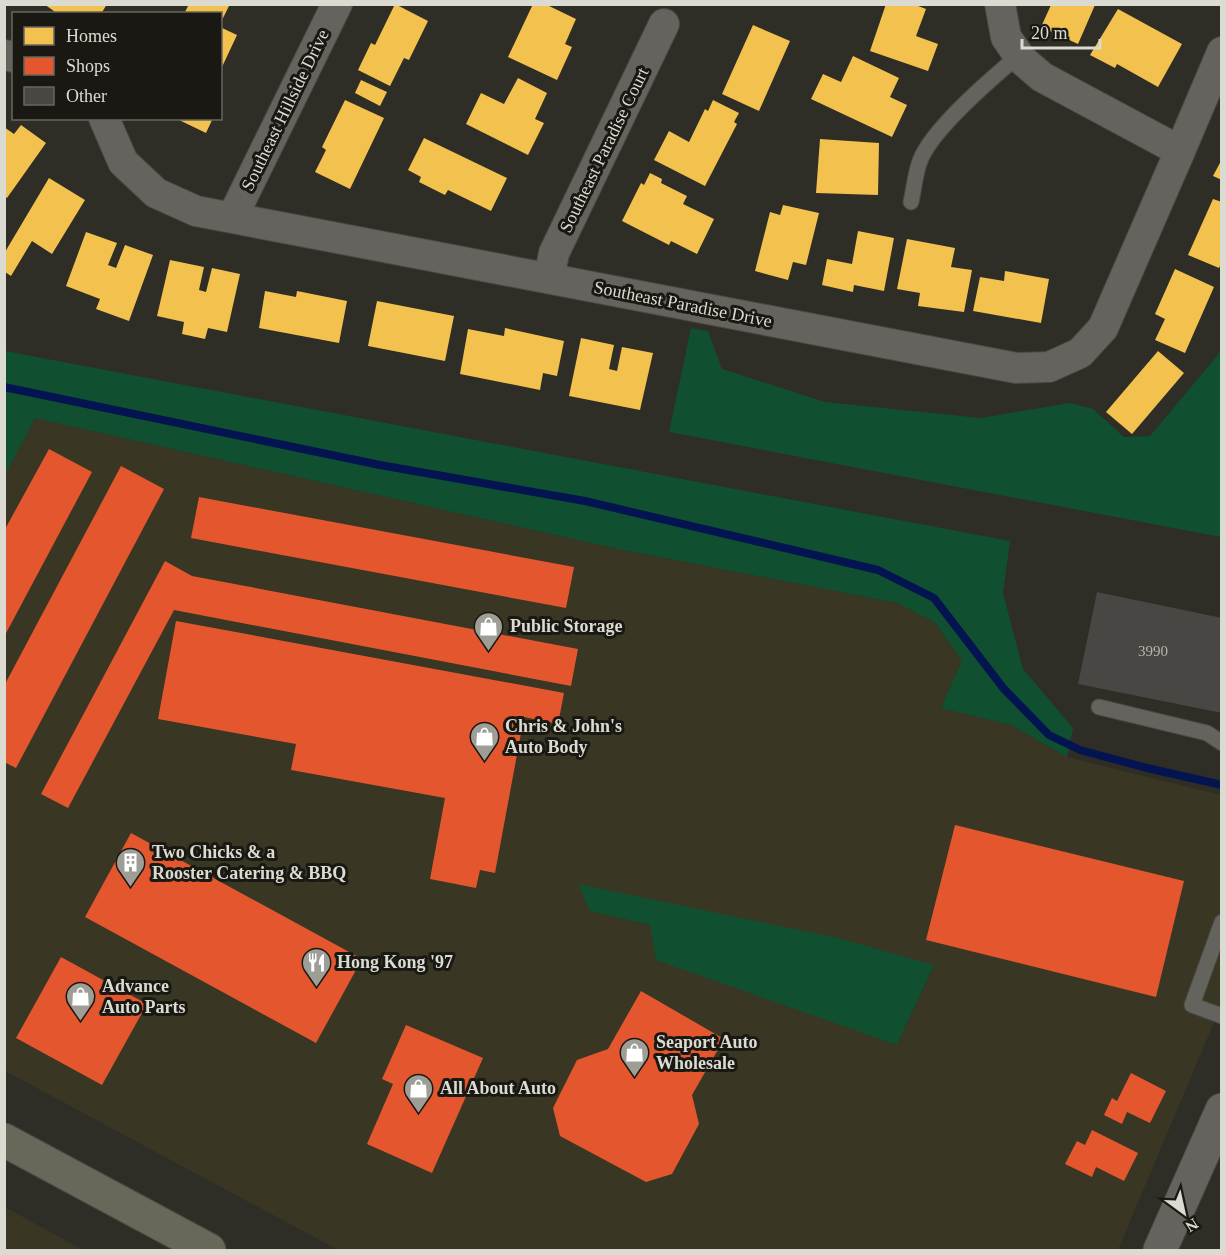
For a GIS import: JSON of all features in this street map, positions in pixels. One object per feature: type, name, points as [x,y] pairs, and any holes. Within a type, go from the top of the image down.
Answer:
[{"type":"main road","points":[[4,1140],[209,1251]]},
{"type":"street","name":"Southeast Hillside Drive","points":[[233,216],[337,4]]},
{"type":"street","points":[[1000,4],[1006,37],[1018,56],[1042,77],[1180,151]]},
{"type":"street","name":"Southeast Paradise Court","points":[[549,278],[554,253],[664,24]]},
{"type":"street","name":"Southeast Paradise Drive","points":[[105,120],[123,162],[156,193],[196,211],[233,216],[1016,368],[1048,367],[1080,353],[1102,328],[1221,52]]},
{"type":"street","points":[[1160,1251],[1218,1128]]},
{"type":"lane","points":[[911,202],[920,160],[928,146],[986,84],[1018,56]]},
{"type":"lane","points":[[1099,707],[1207,733],[1221,742]]},
{"type":"lane","points":[[1221,922],[1192,1005],[1221,1016]]},
{"type":"shaded area","points":[[35,418],[618,549],[897,603],[934,622],[962,660],[941,708],[1011,725],[1067,757],[1221,795],[1221,1006],[1118,1250],[338,1250],[5,1071],[4,475]],"holes":[[[590,911],[838,938],[934,966],[897,1045],[650,925]]]},
{"type":"shaded area","points":[[5,1207],[83,1250],[5,1250]]},
{"type":"green space","points":[[691,328],[708,331],[722,369],[825,402],[981,418],[1070,403],[1093,409],[1124,437],[1150,436],[1221,351],[1221,537],[669,432]]},
{"type":"green space","points":[[5,351],[1010,541],[1003,593],[1023,669],[1073,728],[1067,757],[1011,725],[941,708],[962,660],[934,622],[897,603],[618,549],[35,418],[5,475]]},
{"type":"green space","points":[[578,884],[838,938],[934,965],[897,1045],[656,960],[650,925],[590,911]]},
{"type":"building: Homes","points":[[44,4],[107,4],[102,12],[55,12]]},
{"type":"building: Homes","points":[[189,4],[230,4],[222,20],[222,12],[185,12]]},
{"type":"building: Homes","points":[[395,4],[428,21],[409,60],[404,58],[390,86],[358,70],[371,43],[375,45]]},
{"type":"building: Homes","points":[[533,4],[545,4],[576,19],[565,44],[572,47],[557,80],[508,57]]},
{"type":"building: Homes","points":[[886,4],[913,4],[926,9],[916,36],[938,44],[928,71],[870,51]]},
{"type":"building: Homes","points":[[1051,5],[1095,5],[1078,44],[1041,27]]},
{"type":"building: Homes","points":[[1118,9],[1182,44],[1158,87],[1117,64],[1115,68],[1090,55]]},
{"type":"building: Homes","points":[[753,25],[790,41],[759,111],[722,94]]},
{"type":"building: Homes","points":[[222,28],[237,35],[222,67]]},
{"type":"building: Homes","points":[[853,56],[899,78],[890,97],[907,105],[892,137],[811,99],[823,74],[841,82]]},
{"type":"building: Homes","points":[[518,78],[547,93],[535,119],[544,123],[528,155],[466,124],[481,93],[504,104]]},
{"type":"building: Homes","points":[[361,80],[387,92],[380,106],[355,93]]},
{"type":"building: Homes","points":[[345,100],[384,118],[350,189],[315,172],[326,150],[322,147]]},
{"type":"building: Homes","points":[[713,100],[739,113],[734,122],[737,124],[705,186],[654,160],[669,131],[689,142],[705,109],[708,111]]},
{"type":"building: Homes","points":[[179,120],[212,120],[206,133]]},
{"type":"building: Homes","points":[[21,125],[46,143],[7,198],[4,196],[4,127],[14,134]]},
{"type":"building: Homes","points":[[424,138],[507,178],[491,211],[448,190],[445,195],[419,182],[421,177],[408,170]]},
{"type":"building: Homes","points":[[820,139],[879,143],[878,195],[816,193]]},
{"type":"building: Homes","points":[[1222,159],[1222,180],[1213,176]]},
{"type":"building: Homes","points":[[650,173],[662,179],[661,183],[687,196],[683,204],[714,219],[697,254],[671,241],[669,245],[622,221],[641,183],[644,185]]},
{"type":"building: Homes","points":[[49,178],[85,200],[52,254],[32,241],[11,276],[5,272],[5,252]]},
{"type":"building: Homes","points":[[1213,199],[1222,202],[1222,262],[1219,268],[1188,255]]},
{"type":"building: Homes","points":[[783,205],[819,213],[806,265],[793,262],[788,280],[755,271],[770,212],[780,215]]},
{"type":"building: Homes","points":[[858,231],[894,238],[884,291],[854,285],[853,292],[822,285],[827,259],[852,264]]},
{"type":"building: Homes","points":[[86,232],[117,243],[108,265],[116,268],[125,245],[153,255],[129,321],[96,309],[100,299],[66,286]]},
{"type":"building: Homes","points":[[907,239],[955,248],[951,267],[972,270],[964,312],[918,306],[920,293],[897,289]]},
{"type":"building: Homes","points":[[170,260],[204,267],[199,290],[206,292],[212,268],[240,274],[227,332],[208,328],[205,339],[182,334],[184,322],[157,316]]},
{"type":"building: Homes","points":[[1175,269],[1214,287],[1185,353],[1155,340],[1165,319],[1155,314]]},
{"type":"building: Homes","points":[[1005,271],[1049,279],[1041,323],[973,311],[980,277],[1004,281]]},
{"type":"building: Homes","points":[[265,291],[296,297],[297,291],[347,301],[339,343],[259,328]]},
{"type":"building: Homes","points":[[377,301],[454,316],[445,361],[368,346]]},
{"type":"building: Homes","points":[[505,328],[564,341],[557,376],[543,373],[540,390],[460,374],[468,329],[504,336]]},
{"type":"building: Homes","points":[[581,338],[614,345],[609,369],[617,371],[622,347],[653,353],[640,410],[569,396]]},
{"type":"building: Homes","points":[[1158,351],[1184,373],[1132,434],[1106,412]]},
{"type":"building: Shops","points":[[49,449],[92,472],[4,637],[4,531]]},
{"type":"building: Shops","points":[[121,466],[164,489],[16,768],[4,762],[4,686]]},
{"type":"building: Shops","points":[[199,497],[574,567],[566,608],[191,538]]},
{"type":"building: Shops","points":[[165,561],[192,576],[578,649],[571,686],[174,610],[68,808],[41,794]]},
{"type":"building: Shops","points":[[176,621],[564,693],[558,724],[524,717],[495,873],[480,870],[476,888],[430,879],[445,798],[291,770],[296,744],[158,719]]},
{"type":"building: Shops","points":[[955,825],[1184,881],[1156,997],[926,940]]},
{"type":"building: Shops","points":[[131,833],[362,959],[316,1043],[85,917]]},
{"type":"building: Shops","name":"Advance Auto Parts","points":[[61,957],[147,1004],[102,1085],[16,1038]]},
{"type":"building: Shops","name":"Seaport Auto Wholesale","points":[[641,991],[724,1039],[692,1095],[699,1124],[672,1174],[646,1182],[560,1136],[553,1108],[577,1060],[608,1049]]},
{"type":"building: Shops","name":"All About Auto","points":[[406,1025],[483,1058],[432,1173],[367,1144],[393,1084],[382,1079]]},
{"type":"building: Shops","points":[[1131,1073],[1166,1091],[1150,1123],[1127,1112],[1122,1124],[1104,1115],[1112,1098],[1117,1101]]},
{"type":"building: Shops","points":[[1092,1130],[1138,1153],[1124,1181],[1096,1167],[1092,1177],[1065,1164],[1077,1141],[1085,1145]]},
{"type":"building: Other","points":[[1097,592],[1222,618],[1222,713],[1078,684]]},
{"type":"waterway","points":[[4,387],[380,465],[585,501],[878,570],[934,598],[1004,689],[1049,735],[1080,750],[1222,785]]},
{"type":"place","name":"Public Storage","points":[[489,652]]},
{"type":"place","name":"Chris & John's Auto Body","points":[[484,762]]},
{"type":"place","name":"Two Chicks & a Rooster Catering & BBQ","points":[[131,888]]},
{"type":"place","name":"Hong Kong '97","points":[[316,988]]},
{"type":"place","name":"Advance Auto Parts","points":[[81,1022]]},
{"type":"place","name":"Seaport Auto Wholesale","points":[[635,1078]]},
{"type":"place","name":"All About Auto","points":[[419,1114]]}]
